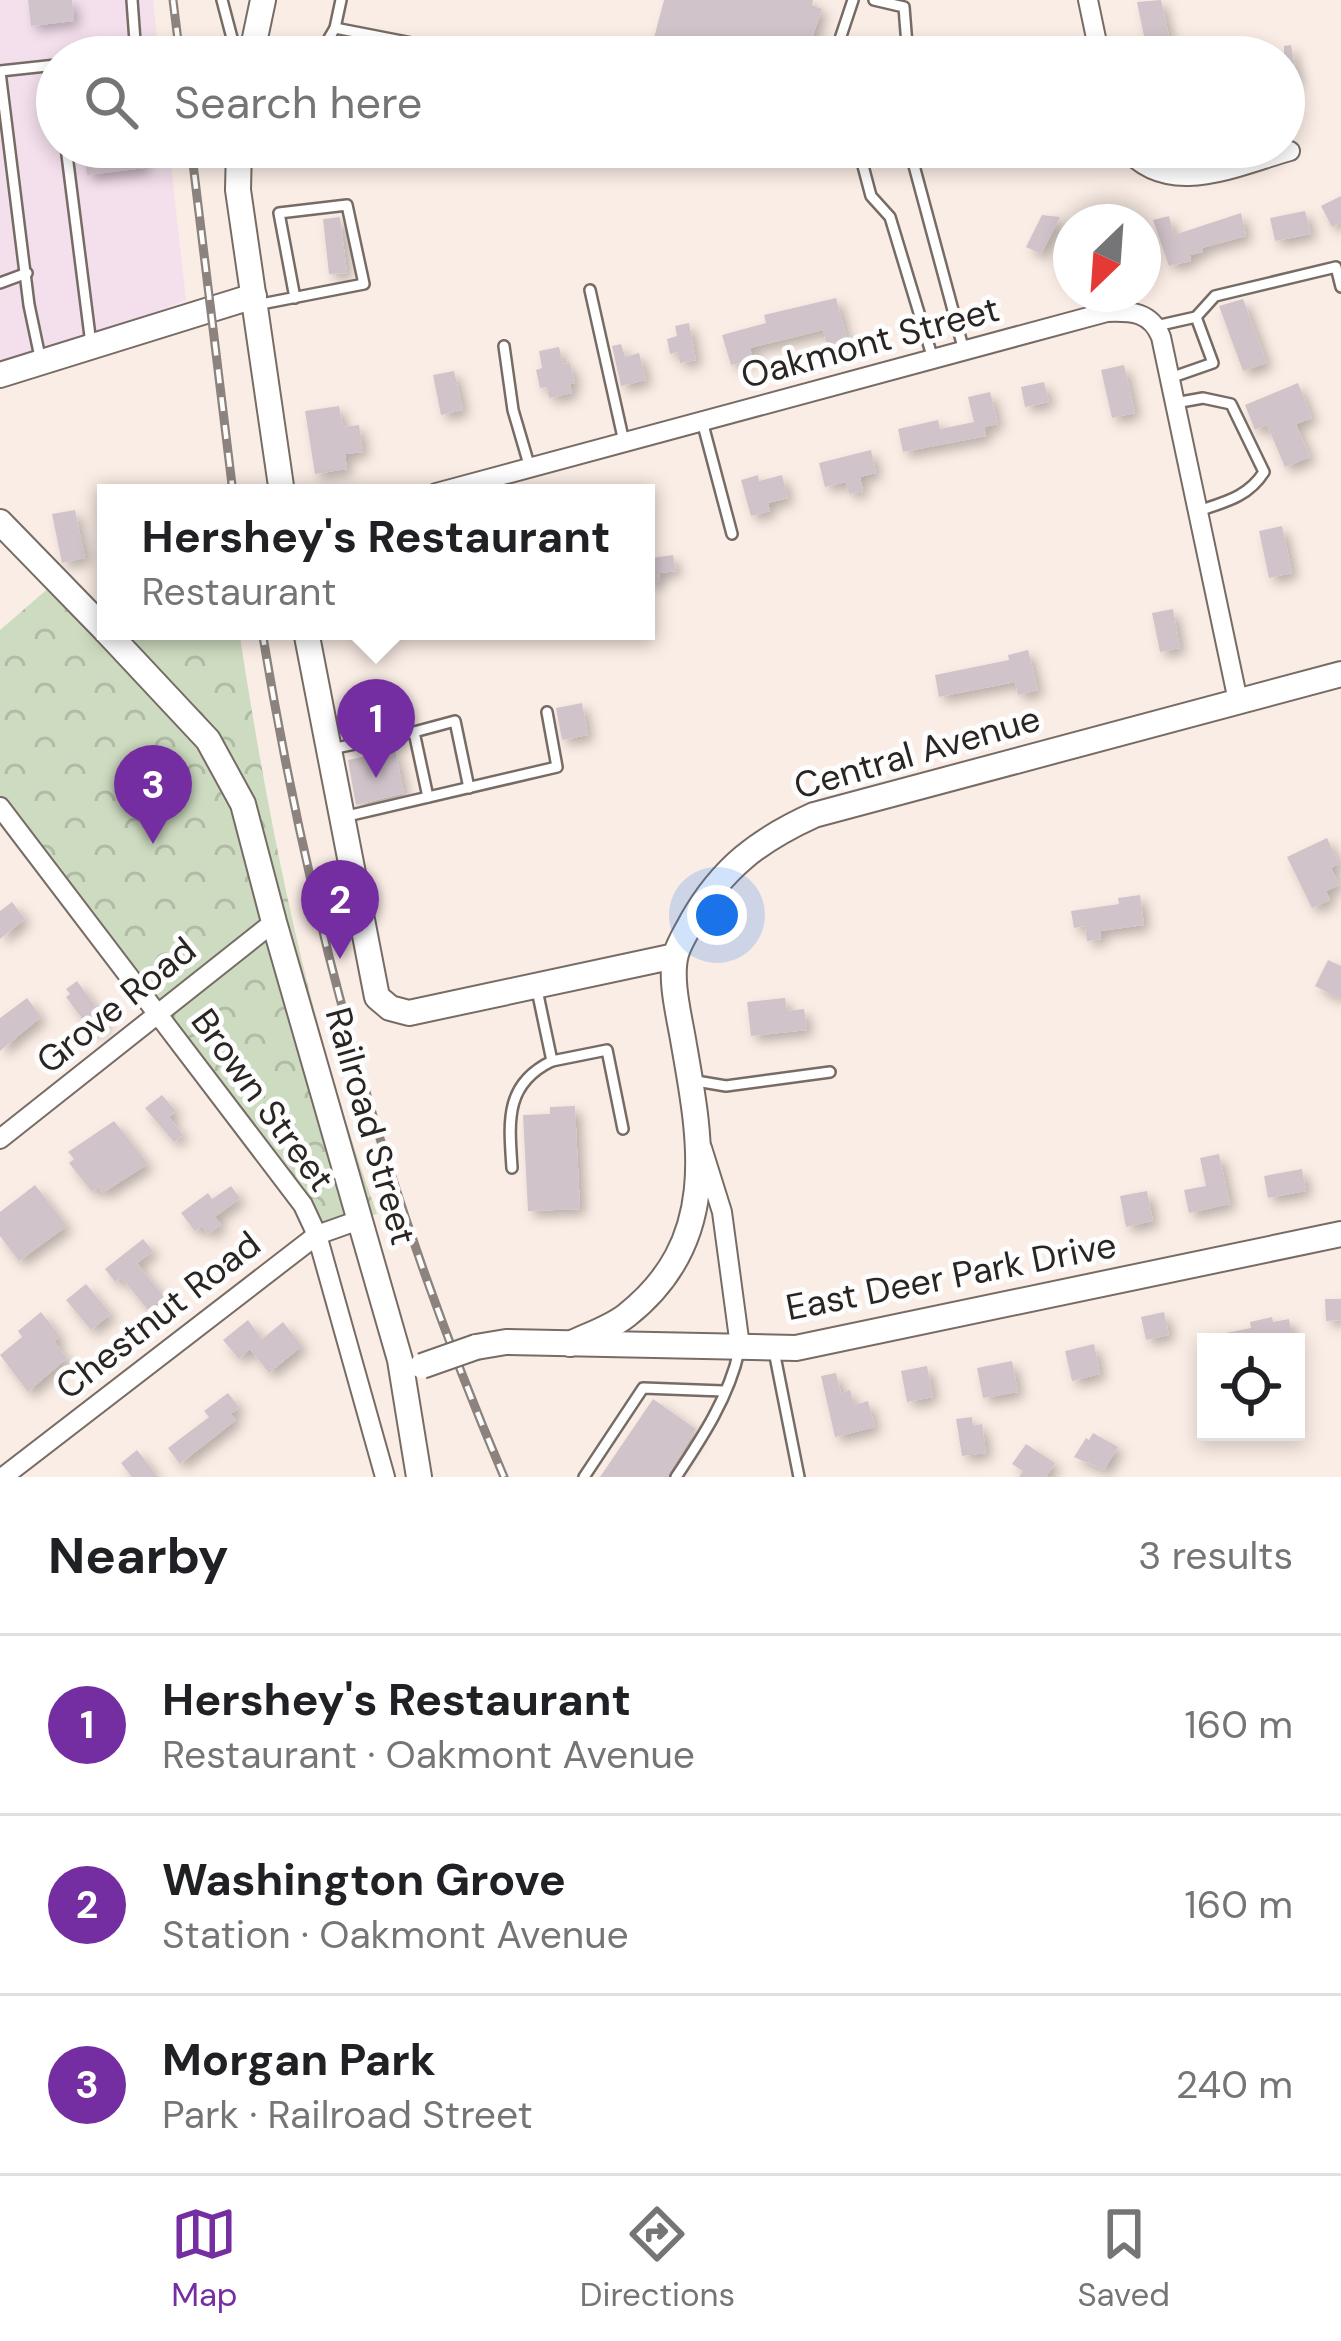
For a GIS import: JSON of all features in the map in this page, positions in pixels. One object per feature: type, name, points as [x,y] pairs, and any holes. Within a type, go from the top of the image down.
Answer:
[{"type":"street","points":[[253,36],[263,0]]},
{"type":"street","points":[[1088,0],[1096,36]]},
{"type":"street","points":[[238,168],[281,484]]},
{"type":"street","points":[[1148,168],[1184,178],[1223,168]]},
{"type":"street","points":[[0,375],[91,344],[255,301]]},
{"type":"street","name":"Oakmont Street","points":[[470,484],[1108,312],[1132,311],[1156,326]]},
{"type":"street","points":[[1156,326],[1238,701]]},
{"type":"street","name":"Railroad Street","points":[[0,522],[97,622]]},
{"type":"street","name":"Railroad Street","points":[[114,640],[208,740],[243,803],[362,1219],[413,1369],[418,1477]]},
{"type":"street","points":[[308,640],[377,997],[390,1008],[409,1012],[675,956],[700,1144],[722,1212],[740,1346]]},
{"type":"street","name":"Central Avenue","points":[[675,956],[710,890],[732,866],[769,835],[814,815],[1341,674]]},
{"type":"street","name":"Brown Street","points":[[0,807],[303,1205],[317,1235],[385,1477]]},
{"type":"street","name":"Grove Road","points":[[0,1139],[274,922]]},
{"type":"street","name":"East Deer Park Drive","points":[[570,1344],[624,1318],[673,1266],[690,1228],[699,1191],[700,1144]]},
{"type":"street","name":"Chestnut Road","points":[[3,1477],[317,1235],[362,1219]]},
{"type":"street","name":"East Deer Park Drive","points":[[413,1369],[506,1342],[796,1348],[1341,1234]]},
{"type":"lane","points":[[132,0],[135,36]]},
{"type":"lane","points":[[222,0],[240,36]]},
{"type":"lane","points":[[330,36],[341,0]]},
{"type":"lane","points":[[841,36],[853,0]]},
{"type":"lane","points":[[874,0],[904,7],[906,36]]},
{"type":"lane","points":[[335,28],[376,36]]},
{"type":"lane","points":[[36,68],[0,71],[40,361]]},
{"type":"lane","points":[[69,168],[91,344]]},
{"type":"lane","points":[[864,168],[872,196],[890,217],[933,359]]},
{"type":"lane","points":[[914,168],[964,351]]},
{"type":"lane","points":[[0,190],[16,191]]},
{"type":"lane","points":[[255,301],[296,298],[364,284],[347,205],[279,213],[296,298]]},
{"type":"lane","points":[[1156,326],[1196,317],[1215,296],[1336,267],[1341,287]]},
{"type":"lane","points":[[0,283],[27,273]]},
{"type":"lane","points":[[590,290],[624,442]]},
{"type":"lane","points":[[1170,378],[1213,363],[1196,317]]},
{"type":"lane","points":[[503,346],[513,410],[530,468]]},
{"type":"lane","points":[[1175,403],[1203,398],[1231,404],[1264,472],[1255,487],[1238,498],[1198,511]]},
{"type":"lane","points":[[702,421],[732,533]]},
{"type":"lane","points":[[341,818],[557,767],[547,712]]},
{"type":"lane","points":[[328,749],[455,721],[469,788]]},
{"type":"lane","points":[[414,732],[428,797]]},
{"type":"lane","points":[[536,985],[552,1061]]},
{"type":"lane","points":[[512,1168],[509,1122],[514,1099],[534,1070],[552,1061],[608,1050],[623,1130]]},
{"type":"lane","points":[[691,1081],[726,1086],[830,1072]]},
{"type":"lane","points":[[676,1477],[711,1425],[723,1390],[734,1377],[740,1346]]},
{"type":"lane","points":[[772,1346],[799,1477]]},
{"type":"lane","points":[[584,1477],[643,1388],[723,1390]]},
{"type":"shaded area","points":[[0,0],[153,0],[157,36],[36,36],[36,168],[171,168],[186,300],[0,374]]},
{"type":"green space","points":[[51,586],[86,619],[97,609],[97,640],[241,640],[264,780],[311,998],[377,1214],[322,1227],[0,801],[0,630]]},
{"type":"building","points":[[28,0],[72,0],[74,21],[31,26]]},
{"type":"building","points":[[664,0],[813,0],[812,5],[822,9],[813,36],[655,36]]},
{"type":"building","points":[[1161,0],[1169,36],[1144,36],[1137,2]]},
{"type":"building","points":[[86,168],[144,168],[87,175]]},
{"type":"building","points":[[1341,196],[1341,222],[1332,227],[1321,206]]},
{"type":"building","points":[[1305,211],[1311,234],[1275,241],[1270,218]]},
{"type":"building","points":[[1241,213],[1246,236],[1202,248],[1203,252],[1190,255],[1191,261],[1169,266],[1161,243],[1161,218],[1169,216],[1174,235]]},
{"type":"building","points":[[1042,215],[1053,216],[1053,231],[1041,254],[1026,247]]},
{"type":"building","points":[[340,217],[347,273],[329,274],[323,219]]},
{"type":"building","points":[[836,298],[847,339],[827,345],[823,330],[750,348],[753,359],[731,365],[722,335],[766,323],[764,315]]},
{"type":"building","points":[[1243,299],[1267,363],[1243,371],[1219,306]]},
{"type":"building","points":[[689,323],[696,360],[680,363],[678,352],[670,354],[667,339],[677,336],[675,326]]},
{"type":"building","points":[[621,344],[625,357],[639,353],[646,380],[621,386],[612,346]]},
{"type":"building","points":[[559,347],[575,383],[570,384],[572,393],[549,398],[547,387],[540,388],[536,370],[542,368],[539,351]]},
{"type":"building","points":[[1124,365],[1135,413],[1112,418],[1101,370]]},
{"type":"building","points":[[454,371],[463,410],[441,415],[433,375]]},
{"type":"building","points":[[1044,382],[1049,402],[1025,407],[1021,387]]},
{"type":"building","points":[[1298,383],[1312,418],[1296,424],[1310,457],[1285,467],[1267,425],[1255,430],[1245,405]]},
{"type":"building","points":[[990,392],[998,424],[984,427],[986,436],[903,452],[898,429],[938,420],[940,429],[974,422],[968,397]]},
{"type":"building","points":[[339,406],[343,427],[359,425],[363,452],[345,454],[347,469],[315,474],[305,411]]},
{"type":"building","points":[[871,450],[876,473],[860,477],[863,491],[849,494],[846,482],[825,487],[819,463]]},
{"type":"building","points":[[758,475],[759,481],[782,475],[788,498],[768,503],[770,511],[751,516],[741,480]]},
{"type":"building","points":[[75,510],[85,558],[62,563],[52,514]]},
{"type":"building","points":[[1282,526],[1292,573],[1269,578],[1259,531]]},
{"type":"building","points":[[673,555],[676,571],[659,573],[660,581],[655,582],[655,558]]},
{"type":"building","points":[[1173,609],[1180,648],[1160,652],[1152,613]]},
{"type":"building","points":[[1028,650],[1038,690],[1018,695],[1015,682],[939,697],[935,675],[1009,660],[1008,655]]},
{"type":"building","points":[[582,703],[588,735],[562,740],[556,708]]},
{"type":"building","points":[[395,750],[404,793],[356,805],[348,760]]},
{"type":"building","points":[[1327,838],[1339,864],[1331,868],[1339,885],[1326,891],[1330,900],[1312,908],[1287,857]]},
{"type":"building","points":[[1140,895],[1144,925],[1100,931],[1101,939],[1087,941],[1085,926],[1074,928],[1071,911],[1119,904],[1118,898]]},
{"type":"building","points":[[12,902],[25,919],[0,939],[0,911]]},
{"type":"building","points":[[1328,960],[1341,966],[1341,999],[1315,986]]},
{"type":"building","points":[[77,981],[107,1022],[93,1033],[66,997],[70,994],[66,989]]},
{"type":"building","points":[[27,998],[41,1017],[0,1051],[0,1018]]},
{"type":"building","points":[[785,998],[787,1011],[804,1009],[807,1030],[751,1036],[747,1002]]},
{"type":"building","points":[[162,1095],[176,1111],[169,1117],[183,1135],[174,1142],[145,1108]]},
{"type":"building","points":[[575,1106],[580,1209],[528,1211],[523,1115],[550,1114],[550,1107]]},
{"type":"building","points":[[114,1121],[148,1164],[103,1193],[98,1187],[92,1192],[69,1163],[74,1159],[68,1152]]},
{"type":"building","points":[[1219,1154],[1230,1204],[1189,1213],[1184,1190],[1206,1186],[1200,1158]]},
{"type":"building","points":[[1302,1169],[1306,1191],[1268,1198],[1264,1176]]},
{"type":"building","points":[[35,1185],[67,1226],[19,1261],[0,1236],[0,1212]]},
{"type":"building","points":[[231,1186],[240,1198],[215,1217],[221,1225],[208,1234],[202,1226],[195,1231],[181,1213],[208,1193],[212,1199]]},
{"type":"building","points":[[1147,1191],[1153,1221],[1126,1227],[1120,1196]]},
{"type":"building","points":[[143,1239],[153,1251],[137,1263],[164,1297],[148,1310],[121,1277],[115,1282],[105,1269]]},
{"type":"building","points":[[86,1284],[111,1314],[91,1330],[66,1300]]},
{"type":"building","points":[[1325,1299],[1341,1299],[1341,1320],[1326,1321]]},
{"type":"building","points":[[41,1312],[60,1336],[54,1341],[67,1358],[28,1392],[0,1355]]},
{"type":"building","points":[[1164,1312],[1169,1335],[1146,1340],[1141,1317]]},
{"type":"building","points":[[1289,1319],[1292,1333],[1225,1333],[1251,1328],[1250,1322]]},
{"type":"building","points":[[248,1320],[262,1339],[283,1322],[302,1346],[269,1373],[250,1349],[239,1359],[223,1340]]},
{"type":"building","points":[[1094,1344],[1100,1374],[1072,1381],[1065,1351]]},
{"type":"building","points":[[1012,1361],[1018,1392],[983,1398],[977,1368]]},
{"type":"building","points":[[927,1366],[933,1397],[907,1402],[901,1371]]},
{"type":"building","points":[[836,1373],[841,1393],[850,1390],[854,1405],[868,1401],[875,1427],[835,1437],[821,1376]]},
{"type":"building","points":[[228,1393],[239,1407],[231,1414],[236,1420],[180,1464],[168,1448],[209,1417],[204,1411]]},
{"type":"building","points":[[653,1399],[696,1429],[667,1477],[600,1477]]},
{"type":"building","points":[[972,1417],[973,1426],[982,1424],[986,1453],[962,1456],[956,1419]]},
{"type":"building","points":[[1093,1433],[1118,1447],[1104,1470],[1074,1457]]},
{"type":"building","points":[[1026,1444],[1055,1463],[1046,1477],[1019,1477],[1023,1471],[1012,1464]]},
{"type":"building","points":[[137,1450],[158,1477],[132,1477],[121,1463]]},
{"type":"railway","points":[[173,0],[177,36]]},
{"type":"railway","points":[[194,168],[232,484]]},
{"type":"railway","points":[[264,640],[304,850],[357,1062],[423,1270],[504,1477]]},
{"type":"place","name":"Hershey's Restaurant","points":[[376,778]]},
{"type":"place","name":"Morgan Park","points":[[153,844]]},
{"type":"place","name":"Washington Grove","points":[[340,959]]}]
